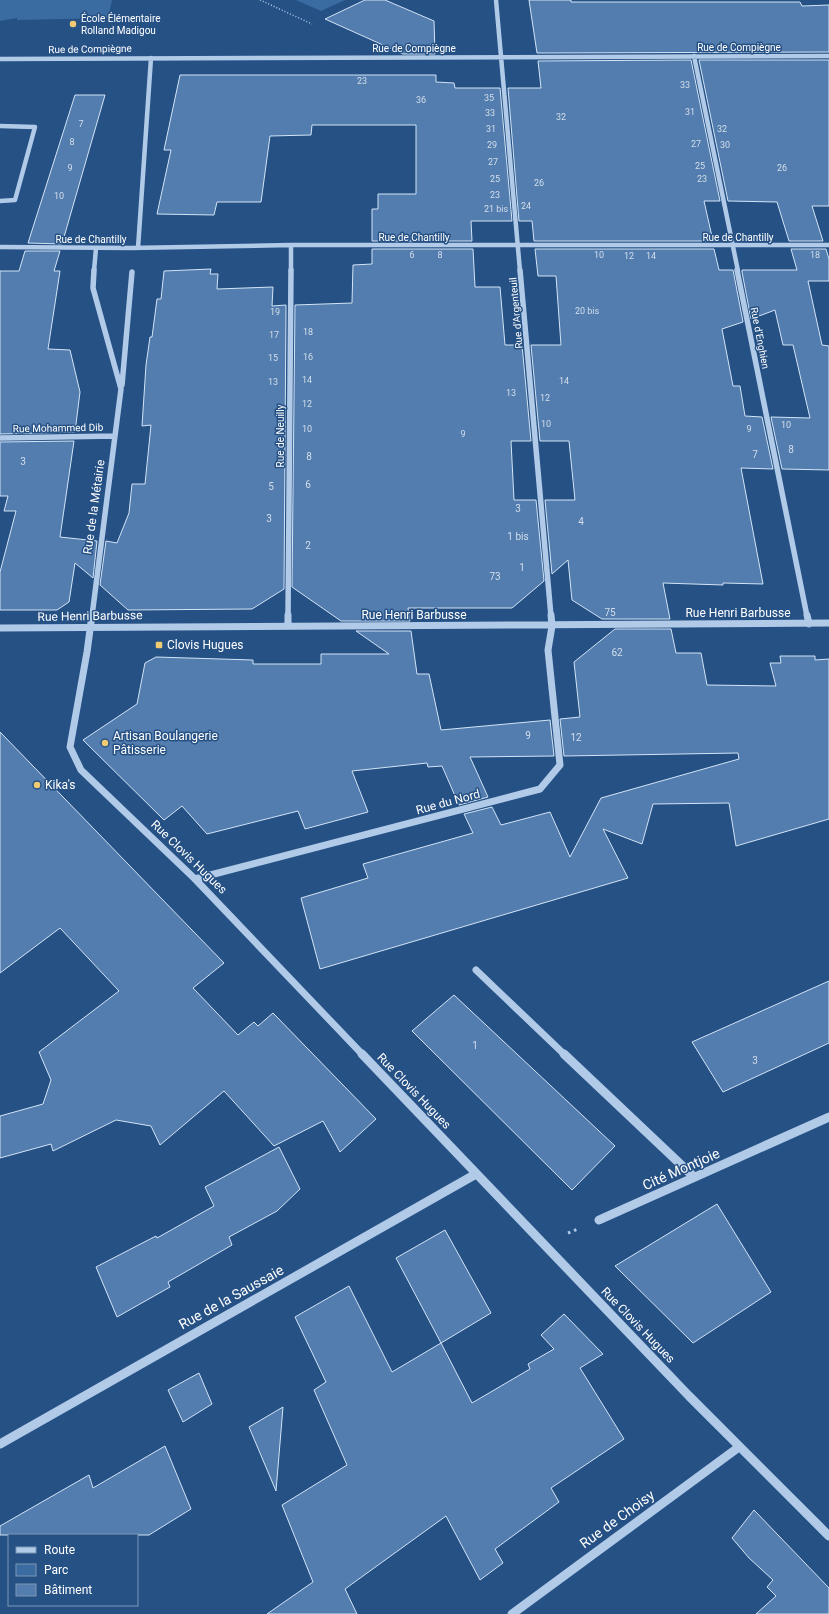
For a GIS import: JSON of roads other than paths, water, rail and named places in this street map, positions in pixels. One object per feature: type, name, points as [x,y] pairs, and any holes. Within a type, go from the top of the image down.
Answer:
[{"type":"street","name":"Rue d'Argenteuil","points":[[496,0],[552,626]]},
{"type":"street","name":"Rue d'Enghien","points":[[694,56],[809,624]]},
{"type":"street","name":"Rue de Compiègne","points":[[0,59],[829,56]]},
{"type":"street","points":[[138,248],[150,58]]},
{"type":"street","points":[[0,126],[35,127],[16,200],[0,201]]},
{"type":"street","name":"Rue de Chantilly","points":[[0,247],[138,248],[291,245],[829,245]]},
{"type":"street","name":"Rue de Neuilly","points":[[288,626],[291,245]]},
{"type":"street","name":"Rue de la Métairie","points":[[96,248],[94,256],[94,288],[121,389]]},
{"type":"street","name":"Rue de la Métairie","points":[[89,628],[121,389],[132,272]]},
{"type":"street","name":"Rue Mohammed Dib","points":[[0,438],[115,436]]},
{"type":"street","name":"Rue Henri Barbusse","points":[[0,628],[552,626],[829,623]]},
{"type":"street","name":"Rue du Nord","points":[[195,879],[540,789],[560,765],[548,650],[552,626]]},
{"type":"street","name":"Rue Clovis Hugues","points":[[89,628],[87,652],[70,747],[81,770],[195,879],[543,1244],[739,1447],[829,1536]]},
{"type":"street","points":[[476,970],[694,1177]]},
{"type":"street","name":"Cité Montjoie","points":[[599,1220],[829,1117]]},
{"type":"street","name":"Rue de la Saussaie","points":[[0,1444],[476,1174]]},
{"type":"street","name":"Rue de Choisy","points":[[512,1614],[739,1447]]},
{"type":"place","name":"École Élémentaire Rolland Madigou","points":[[73,24]]},
{"type":"place","name":"Clovis Hugues","points":[[159,645]]},
{"type":"place","name":"Artisan Boulangerie Pâtisserie","points":[[105,743]]},
{"type":"place","name":"Kika's","points":[[37,785]]}]
